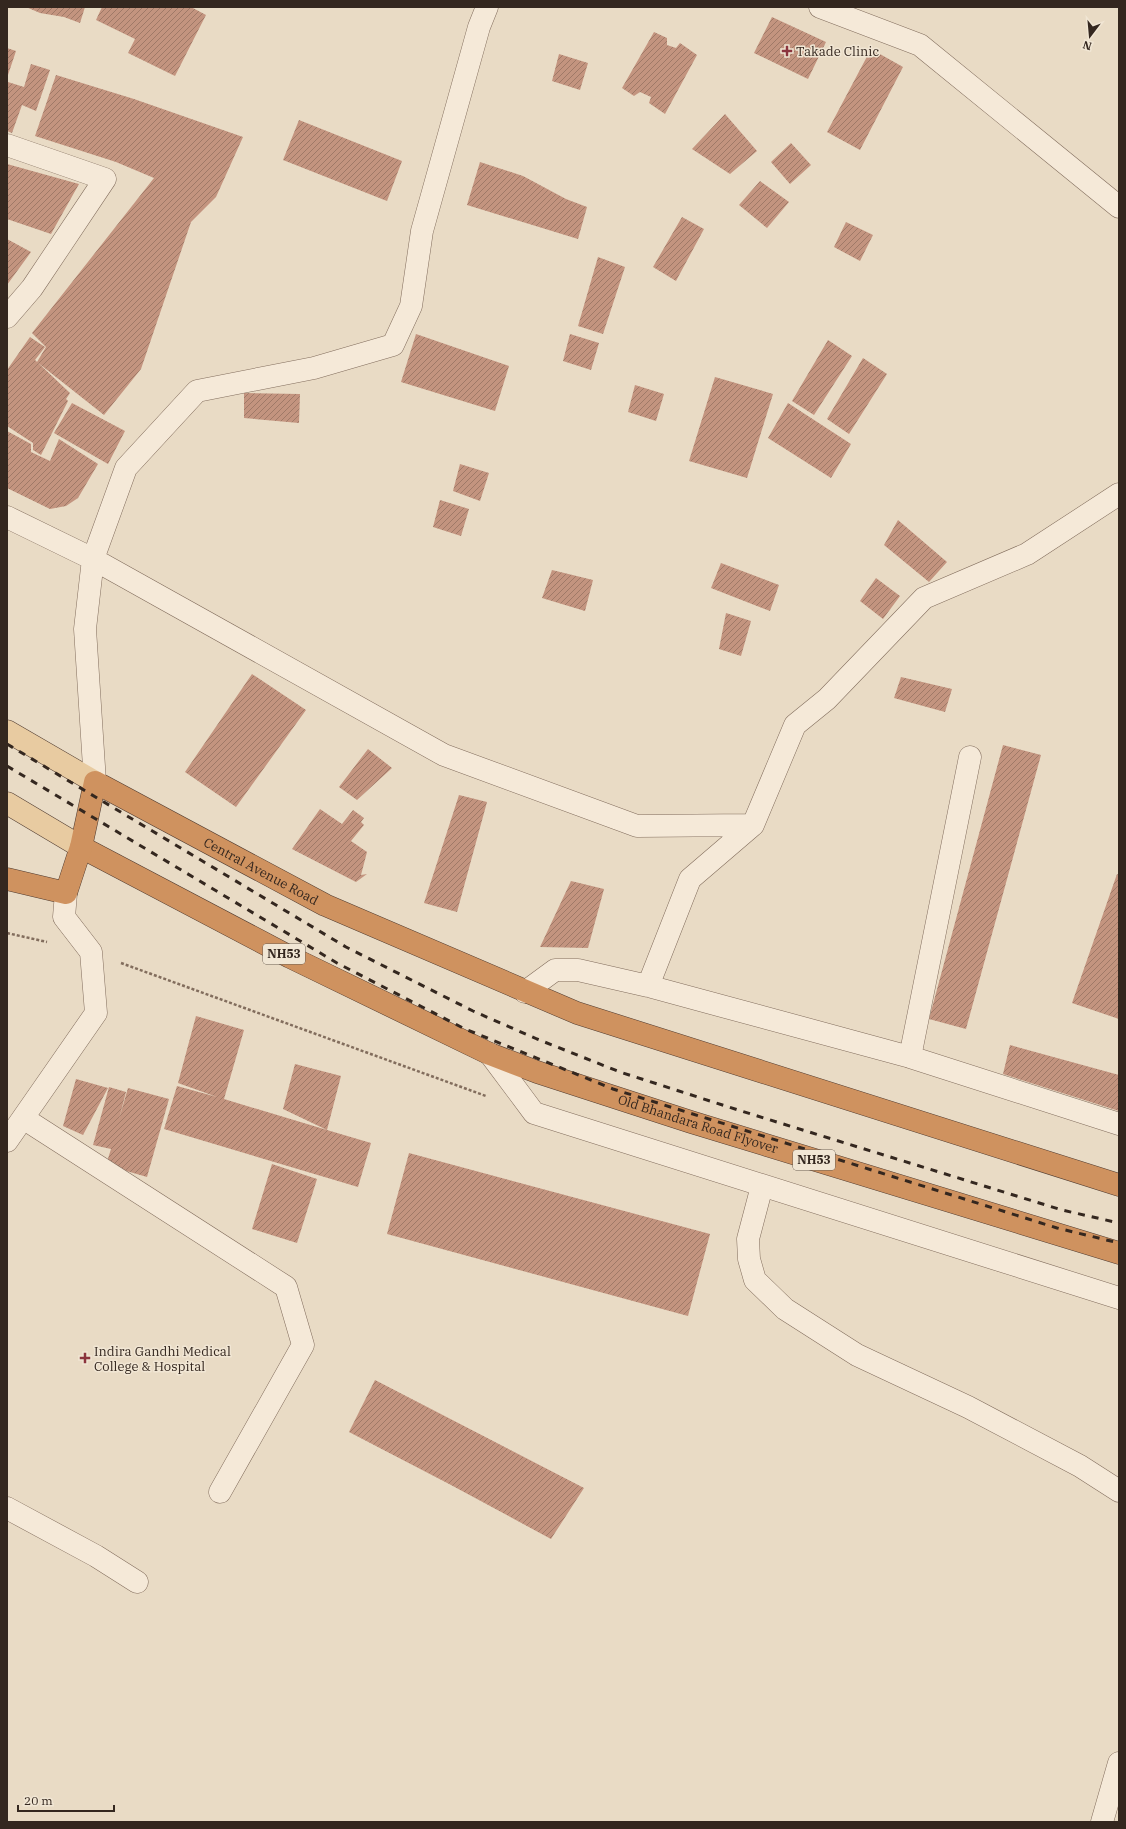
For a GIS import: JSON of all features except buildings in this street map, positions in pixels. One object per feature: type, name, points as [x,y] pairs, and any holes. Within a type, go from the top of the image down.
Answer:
[{"type":"highway","points":[[7,879],[66,893],[81,847],[95,782]]},
{"type":"highway","name":"Central Avenue Road","points":[[95,782],[325,905],[525,992]]},
{"type":"highway","name":"NH53","points":[[81,847],[290,957],[490,1054]]},
{"type":"highway","points":[[525,992],[577,1014],[1112,1183]]},
{"type":"highway","name":"Old Bhandara Road Flyover","points":[[490,1054],[537,1072],[698,1124],[1119,1253]]},
{"type":"main road","name":"Central Avenue Road","points":[[7,731],[95,782]]},
{"type":"main road","points":[[7,803],[81,847]]},
{"type":"street","points":[[95,782],[85,629],[93,559],[126,468],[197,391],[314,368],[393,345],[411,306],[422,231],[479,27],[487,7]]},
{"type":"street","points":[[820,7],[920,45],[1119,207]]},
{"type":"street","points":[[7,145],[105,179],[32,288],[7,317]]},
{"type":"street","points":[[648,986],[690,879],[753,825],[795,725],[827,699],[924,598],[1027,554],[1119,494]]},
{"type":"street","points":[[7,517],[93,559],[444,754],[637,826],[753,825]]},
{"type":"street","points":[[910,1057],[970,757]]},
{"type":"street","points":[[7,1141],[96,1013],[91,952],[64,917],[66,893]]},
{"type":"street","points":[[525,992],[555,970],[578,970],[648,986],[910,1057],[1119,1124]]},
{"type":"street","points":[[490,1054],[534,1113],[1119,1298]]},
{"type":"street","points":[[23,1118],[286,1287],[304,1345],[220,1492]]},
{"type":"street","points":[[762,1186],[748,1239],[749,1259],[755,1280],[785,1310],[857,1355],[968,1407],[1080,1466],[1119,1491]]},
{"type":"street","points":[[7,1508],[96,1556],[137,1582]]},
{"type":"street","points":[[1102,1822],[1119,1762]]},
{"type":"path","points":[[7,933],[91,952],[488,1097]]},
{"type":"railway","points":[[7,744],[346,947],[473,1011],[537,1039],[620,1072],[738,1110],[1062,1210],[1119,1223]]},
{"type":"railway","points":[[7,766],[337,963],[465,1029],[613,1089],[1057,1228],[1119,1243]]},
{"type":"place","name":"Takade Clinic","points":[[787,51]]},
{"type":"place","name":"Indira Gandhi Medical College & Hospital","points":[[85,1358]]}]
